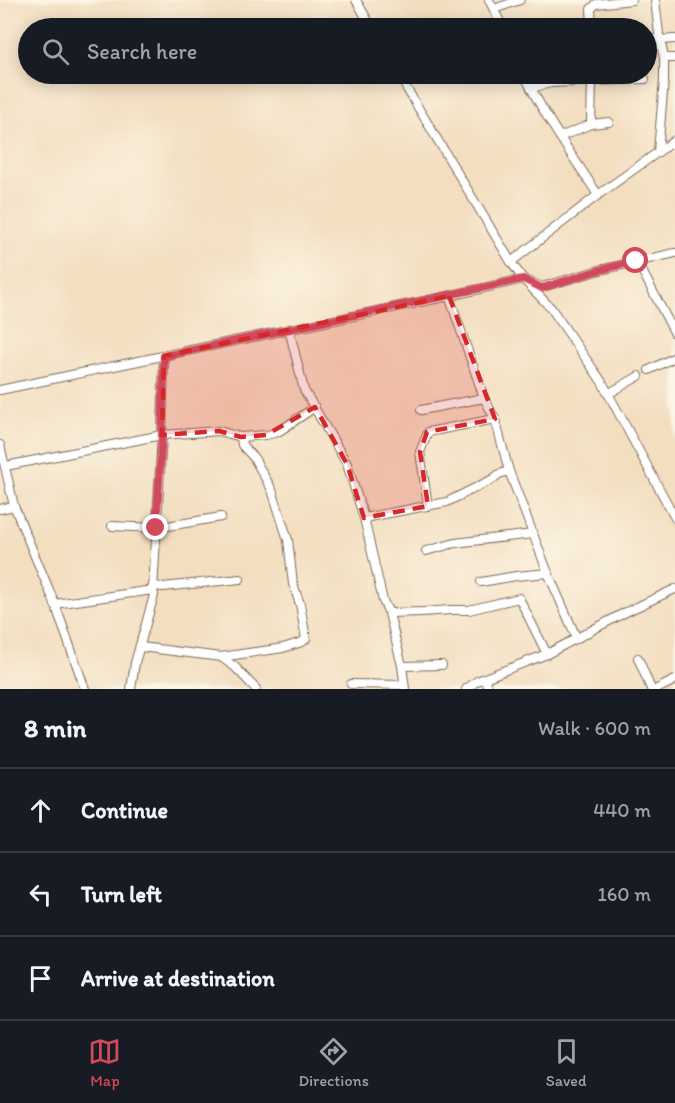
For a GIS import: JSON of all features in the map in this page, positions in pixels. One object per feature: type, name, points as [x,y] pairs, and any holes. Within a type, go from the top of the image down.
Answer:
[{"type":"street","points":[[356,0],[366,18]]},
{"type":"street","points":[[489,0],[498,18]]},
{"type":"street","points":[[494,9],[520,0]]},
{"type":"street","points":[[592,18],[591,9],[596,4],[632,0]]},
{"type":"street","points":[[655,0],[664,58],[658,152]]},
{"type":"street","points":[[660,40],[675,39]]},
{"type":"street","points":[[664,58],[675,57]]},
{"type":"street","points":[[404,84],[511,262],[523,279],[551,308],[602,382],[675,518]]},
{"type":"street","points":[[529,84],[598,195]]},
{"type":"street","points":[[531,88],[547,84]]},
{"type":"street","points":[[591,124],[592,84]]},
{"type":"street","points":[[560,137],[591,124],[609,122]]},
{"type":"street","points":[[511,262],[598,195],[675,140]]},
{"type":"street","points":[[0,390],[523,279],[542,288],[600,270],[675,253]]},
{"type":"street","points":[[636,261],[675,334]]},
{"type":"street","points":[[449,296],[484,398],[495,419],[509,471],[548,573],[577,639]]},
{"type":"street","points":[[289,329],[304,390],[347,464],[364,518],[383,601],[389,613],[405,687],[351,684]]},
{"type":"street","points":[[131,689],[135,663],[154,595],[164,356]]},
{"type":"street","points":[[649,370],[675,357]]},
{"type":"street","points":[[608,394],[639,376]]},
{"type":"street","points":[[421,410],[484,398]]},
{"type":"street","points":[[6,466],[162,435],[219,431],[241,436],[266,435],[278,432],[315,407]]},
{"type":"street","points":[[428,506],[420,452],[428,432],[495,419]]},
{"type":"street","points":[[141,647],[221,657],[283,648],[306,639],[300,604],[293,584],[288,540],[279,510],[272,490],[254,458],[242,445],[241,436]]},
{"type":"street","points":[[0,446],[14,506],[55,604],[85,689]]},
{"type":"street","points":[[364,518],[447,502],[509,471]]},
{"type":"street","points":[[0,509],[14,506]]},
{"type":"street","points":[[112,526],[156,528],[221,517]]},
{"type":"street","points":[[426,551],[454,543],[533,534]]},
{"type":"street","points":[[481,582],[548,573]]},
{"type":"street","points":[[55,604],[153,588],[240,579]]},
{"type":"street","points":[[466,689],[477,681],[547,654],[675,589]]},
{"type":"street","points":[[389,613],[469,610],[519,598],[547,654]]},
{"type":"street","points":[[221,657],[235,667],[256,689]]},
{"type":"street","points":[[638,658],[651,689]]},
{"type":"street","points":[[402,666],[442,665]]},
{"type":"street","points":[[484,678],[489,689]]},
{"type":"street","points":[[657,689],[675,680]]},
{"type":"highlighted area","points":[[449,296],[495,419],[427,432],[420,452],[428,506],[364,518],[347,464],[315,407],[266,435],[241,437],[219,431],[162,435],[164,356]]},
{"type":"route","points":[[156,528],[164,356],[523,279],[542,288],[636,261]]}]
